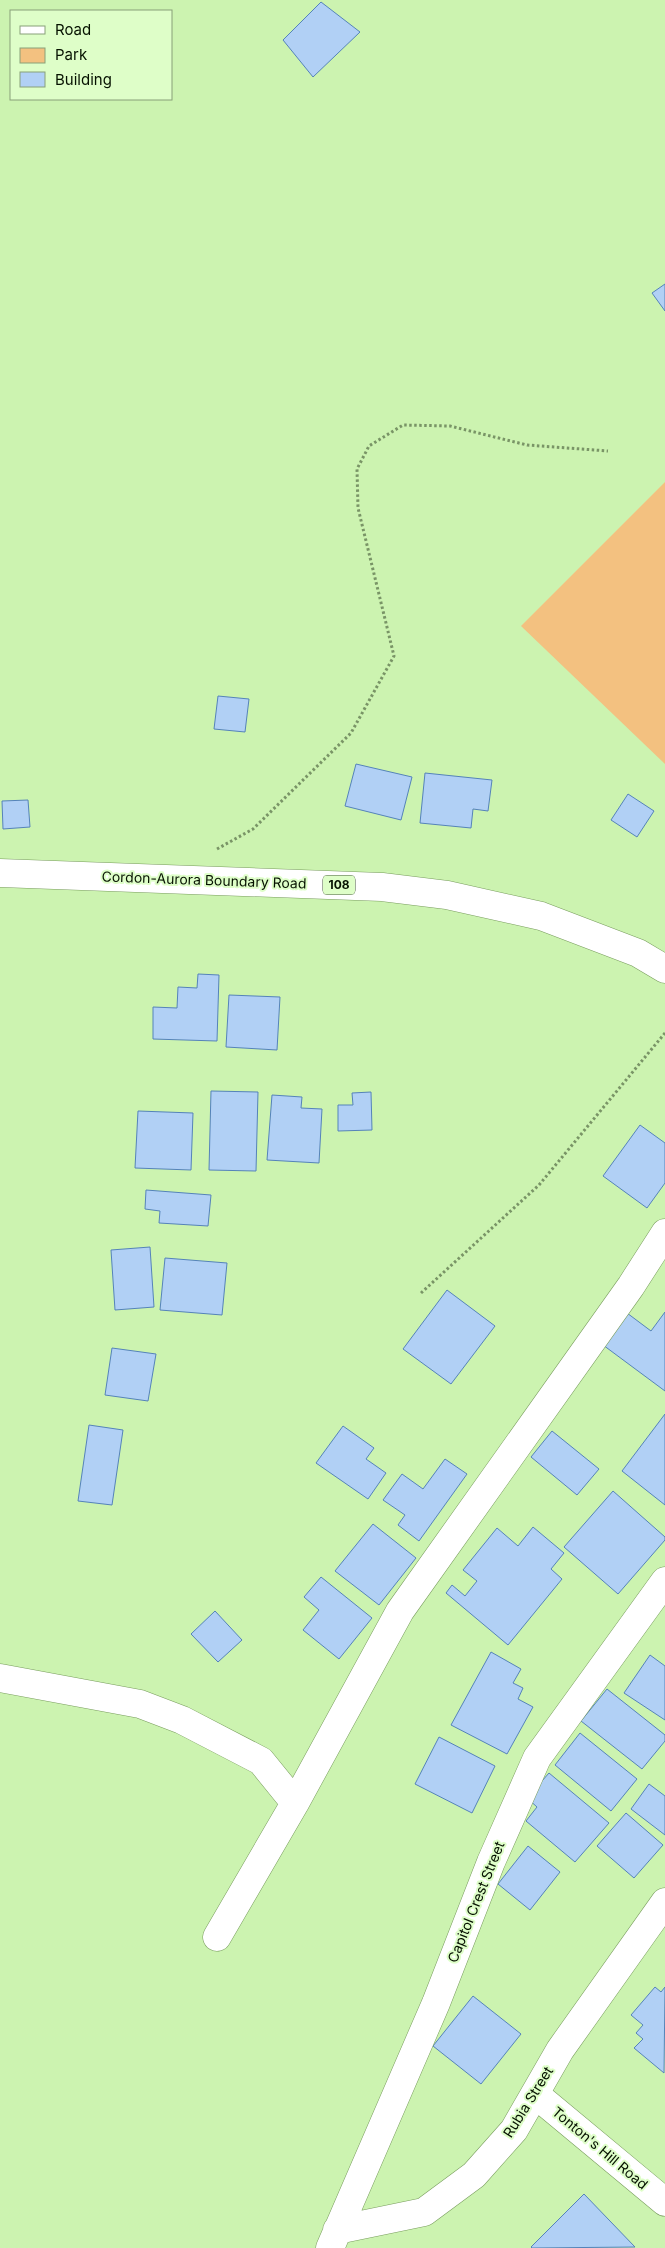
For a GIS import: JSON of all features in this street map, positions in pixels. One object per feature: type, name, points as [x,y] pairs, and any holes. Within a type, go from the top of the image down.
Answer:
[{"type":"street","name":"Cordon-Aurora Boundary Road","points":[[0,873],[382,887],[447,895],[541,916],[638,953],[665,969]]},
{"type":"street","points":[[217,1937],[295,1803],[400,1611],[631,1286],[665,1232]]},
{"type":"street","name":"Capitol Crest Street","points":[[334,2239],[436,2002],[491,1862],[538,1758],[665,1581]]},
{"type":"street","points":[[0,1678],[140,1704],[182,1720],[261,1761],[295,1803]]},
{"type":"street","name":"Rubia Street","points":[[334,2239],[424,2212],[474,2175],[514,2130],[560,2050],[665,1902]]},
{"type":"street","name":"Tonton's Hill Road","points":[[534,2094],[665,2202]]},
{"type":"path","points":[[212,851],[253,829],[351,733],[394,656],[358,508],[357,469],[369,446],[403,425],[450,426],[527,445],[608,450]]},
{"type":"path","points":[[421,1293],[539,1185],[665,1033]]},
{"type":"green space","points":[[665,482],[665,764],[521,626]]},
{"type":"building","points":[[321,2],[360,32],[313,77],[283,40]]},
{"type":"building","points":[[665,284],[665,311],[652,293]]},
{"type":"building","points":[[218,696],[249,699],[245,732],[214,729]]},
{"type":"building","points":[[356,764],[412,777],[401,820],[345,806]]},
{"type":"building","points":[[425,773],[492,780],[488,811],[473,809],[471,828],[420,823]]},
{"type":"building","points":[[628,794],[654,811],[637,837],[611,820]]},
{"type":"building","points":[[28,800],[30,827],[3,829],[2,801]]},
{"type":"building","points":[[198,974],[219,975],[217,1041],[153,1039],[153,1007],[177,1008],[178,987],[197,988]]},
{"type":"building","points":[[229,995],[280,997],[277,1050],[226,1047]]},
{"type":"building","points":[[211,1091],[258,1092],[256,1171],[209,1170]]},
{"type":"building","points":[[371,1092],[372,1130],[338,1131],[338,1105],[353,1105],[352,1093]]},
{"type":"building","points":[[272,1095],[302,1097],[301,1108],[322,1109],[319,1163],[267,1160]]},
{"type":"building","points":[[138,1111],[193,1113],[191,1170],[135,1168]]},
{"type":"building","points":[[640,1125],[665,1143],[665,1183],[647,1208],[603,1176]]},
{"type":"building","points":[[146,1190],[211,1195],[208,1226],[159,1223],[160,1211],[145,1209]]},
{"type":"building","points":[[150,1247],[154,1307],[115,1310],[111,1250]]},
{"type":"building","points":[[165,1258],[227,1263],[222,1315],[160,1310]]},
{"type":"building","points":[[447,1290],[495,1326],[451,1384],[403,1349]]},
{"type":"building","points":[[665,1312],[665,1391],[603,1345],[627,1313],[651,1331]]},
{"type":"building","points":[[112,1348],[156,1354],[148,1401],[105,1395]]},
{"type":"building","points":[[665,1414],[665,1505],[622,1471]]},
{"type":"building","points":[[89,1425],[123,1430],[112,1505],[78,1501]]},
{"type":"building","points":[[343,1426],[374,1448],[366,1459],[386,1473],[368,1499],[316,1463]]},
{"type":"building","points":[[552,1431],[599,1469],[577,1495],[531,1457]]},
{"type":"building","points":[[445,1459],[467,1474],[419,1541],[398,1525],[405,1515],[383,1500],[402,1474],[423,1489]]},
{"type":"building","points":[[613,1491],[665,1537],[665,1540],[618,1594],[564,1547]]},
{"type":"building","points":[[373,1524],[416,1558],[379,1605],[335,1571]]},
{"type":"building","points":[[533,1527],[564,1553],[551,1569],[562,1579],[508,1645],[446,1593],[452,1585],[465,1596],[477,1581],[463,1570],[497,1528],[518,1546]]},
{"type":"building","points":[[321,1577],[372,1618],[339,1659],[303,1630],[319,1610],[304,1597]]},
{"type":"building","points":[[215,1611],[242,1640],[218,1662],[191,1634]]},
{"type":"building","points":[[491,1652],[521,1669],[513,1683],[523,1688],[518,1699],[533,1707],[507,1754],[451,1725]]},
{"type":"building","points":[[650,1655],[665,1666],[665,1720],[624,1693]]},
{"type":"building","points":[[607,1689],[665,1735],[665,1741],[642,1769],[581,1721]]},
{"type":"building","points":[[580,1733],[637,1779],[611,1811],[555,1765]]},
{"type":"building","points":[[439,1737],[495,1766],[472,1813],[415,1784]]},
{"type":"building","points":[[549,1773],[609,1823],[575,1862],[526,1821],[537,1807],[527,1798]]},
{"type":"building","points":[[649,1784],[665,1796],[665,1835],[631,1809]]},
{"type":"building","points":[[626,1813],[663,1845],[634,1878],[597,1846]]},
{"type":"building","points":[[528,1846],[560,1872],[530,1910],[498,1884]]},
{"type":"building","points":[[655,1987],[661,1992],[665,1987],[664,2073],[634,2048],[643,2039],[636,2033],[643,2025],[631,2015]]},
{"type":"building","points":[[473,1996],[521,2034],[481,2084],[433,2046]]},
{"type":"building","points":[[584,2194],[635,2247],[532,2248],[531,2247]]}]
